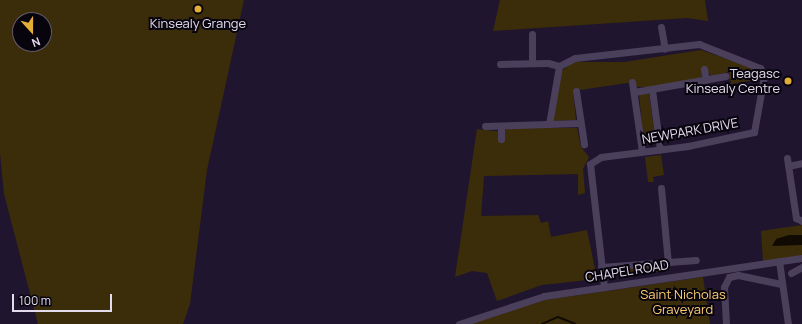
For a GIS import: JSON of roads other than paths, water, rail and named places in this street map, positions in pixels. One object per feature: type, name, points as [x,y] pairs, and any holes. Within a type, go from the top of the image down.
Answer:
[{"type":"street","points":[[660,27],[665,49]]},
{"type":"street","points":[[532,34],[532,62]]},
{"type":"street","name":"NEWPARK DRIVE","points":[[559,66],[575,58],[699,44],[760,68],[764,76],[754,132],[660,149],[601,157],[590,164],[604,287]]},
{"type":"street","points":[[500,64],[532,62],[559,66],[548,124]]},
{"type":"street","points":[[704,69],[706,80]]},
{"type":"street","points":[[634,92],[726,76]]},
{"type":"street","points":[[632,82],[642,151]]},
{"type":"street","points":[[652,90],[660,149]]},
{"type":"street","points":[[576,91],[584,144]]},
{"type":"street","points":[[485,126],[580,123]]},
{"type":"street","points":[[501,126],[501,139]]},
{"type":"street","points":[[787,158],[796,218],[802,221]]},
{"type":"street","points":[[788,166],[802,162]]},
{"type":"street","points":[[660,188],[668,263]]},
{"type":"street","name":"CHAPEL ROAD","points":[[459,324],[544,296],[802,258]]},
{"type":"street","points":[[601,267],[696,260]]},
{"type":"street","points":[[779,261],[781,284],[788,324]]},
{"type":"street","points":[[791,273],[802,267]]},
{"type":"street","points":[[726,324],[724,287],[729,277],[738,275],[781,284]]},
{"type":"waterway","points":[[542,324],[558,317],[575,324]]},
{"type":"place","name":"Kinsealy Grange","points":[[198,9]]},
{"type":"place","name":"Teagasc Kinsealy Centre","points":[[788,81]]},
{"type":"park label","name":"Saint Nicholas Graveyard","points":[[683,302]]}]
